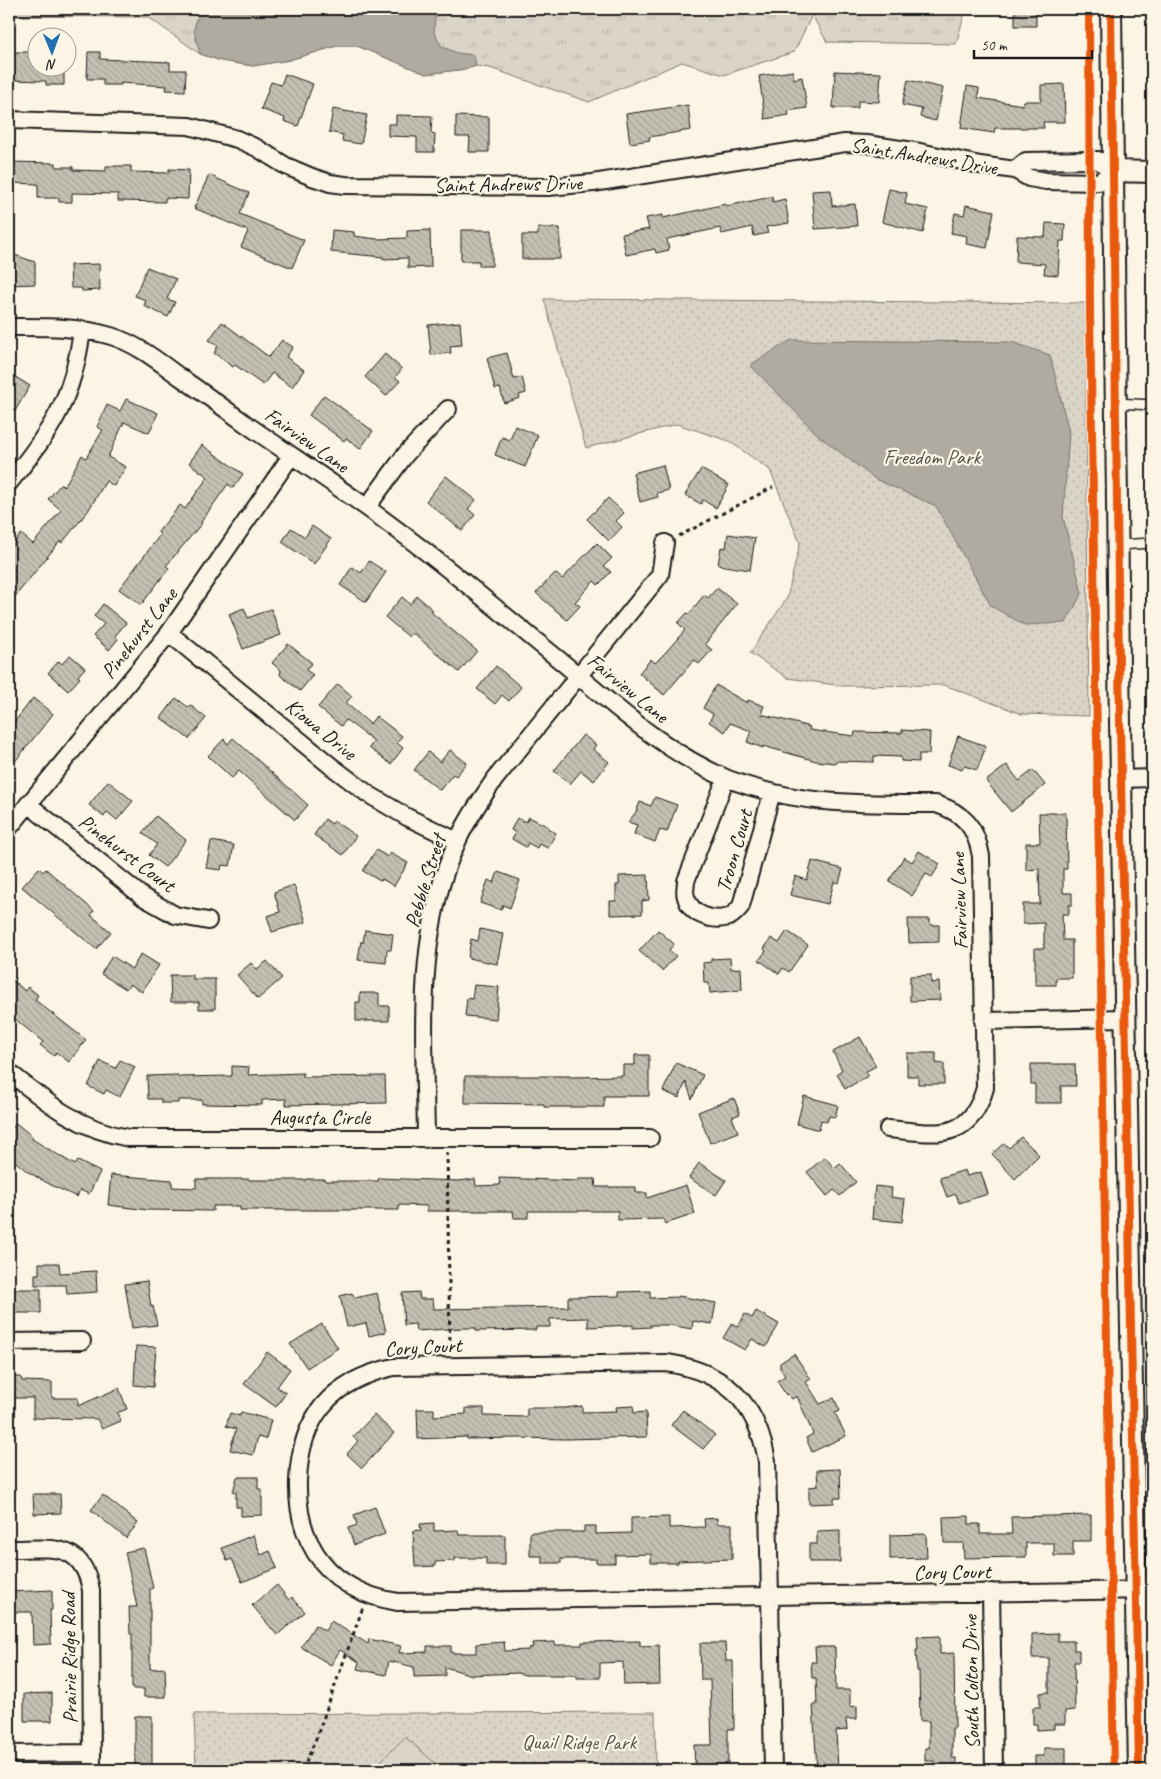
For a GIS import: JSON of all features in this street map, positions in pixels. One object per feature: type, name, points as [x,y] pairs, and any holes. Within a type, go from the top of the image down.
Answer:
[{"type":"street","points":[[1111,9],[1125,1018],[1144,1590],[1144,1679],[1139,1770]]},
{"type":"street","name":"Saint Andrews Drive","points":[[9,120],[189,126],[237,138],[286,166],[330,183],[345,185],[548,186],[592,183],[845,143],[867,144],[920,152],[980,165],[1015,170],[1026,161],[1098,160],[1113,171],[1152,172]]},
{"type":"street","name":"Fairview Lane","points":[[9,327],[56,327],[110,336],[133,345],[157,360],[291,456],[367,507],[473,589],[657,740],[726,778],[772,792],[808,800],[840,804],[936,804],[951,809],[963,817],[975,835],[981,856],[985,1088],[980,1104],[973,1116],[963,1125],[937,1133],[888,1129]]},
{"type":"street","points":[[9,483],[48,432],[61,410],[78,358],[82,330]]},
{"type":"street","points":[[367,507],[405,455],[448,409]]},
{"type":"street","name":"Pinehurst Lane","points":[[9,828],[169,633],[291,456]]},
{"type":"street","name":"Pebble Street","points":[[426,1138],[425,973],[428,937],[434,908],[457,841],[474,810],[495,779],[660,575],[665,543]]},
{"type":"street","name":"Kiowa Drive","points":[[169,633],[316,754],[368,794],[407,818],[457,841]]},
{"type":"street","name":"Troon Court","points":[[726,778],[686,881],[685,896],[691,907],[701,916],[716,919],[730,916],[741,906],[772,792]]},
{"type":"street","points":[[1122,779],[1152,778]]},
{"type":"street","name":"Pinehurst Court","points":[[28,804],[143,897],[175,914],[208,921]]},
{"type":"street","points":[[983,1021],[1125,1018]]},
{"type":"street","name":"Augusta Circle","points":[[9,1074],[68,1117],[88,1127],[115,1136],[148,1139],[650,1138]]},
{"type":"street","points":[[9,1342],[82,1341]]},
{"type":"street","name":"Cory Court","points":[[770,1596],[767,1461],[763,1440],[755,1420],[746,1405],[733,1391],[719,1380],[694,1368],[667,1362],[394,1367],[376,1371],[356,1379],[338,1390],[312,1420],[304,1440],[299,1461],[298,1504],[309,1542],[320,1560],[332,1574],[347,1585],[380,1600],[398,1602],[1144,1590]]},
{"type":"street","name":"Prairie Ridge Road","points":[[9,1549],[54,1549],[71,1554],[82,1563],[88,1575],[91,1590],[92,1770]]},
{"type":"street","name":"South Colton Drive","points":[[991,1592],[994,1770]]},
{"type":"street","points":[[770,1596],[773,1770]]},
{"type":"street","points":[[9,1754],[92,1753]]},
{"type":"lane","points":[[1116,404],[1152,405]]},
{"type":"lane","points":[[1118,545],[1152,543]]},
{"type":"path","points":[[665,543],[773,486]]},
{"type":"path","points":[[447,1138],[450,1366]]},
{"type":"path","points":[[303,1770],[367,1595]]},
{"type":"green space","points":[[9,9],[966,9],[956,44],[827,42],[812,15],[794,52],[724,75],[682,62],[589,102],[490,68],[476,66],[426,74],[357,46],[337,46],[289,60],[253,66],[221,61],[200,54],[148,17],[9,16]]},
{"type":"green space","name":"Freedom Park","points":[[544,299],[1085,303],[1089,716],[1022,714],[944,685],[842,686],[788,678],[750,653],[787,598],[800,543],[770,470],[729,441],[677,424],[586,448]]},
{"type":"green space","name":"Quail Ridge Park","points":[[655,1712],[656,1770],[196,1770],[194,1714]]},
{"type":"green space","points":[[405,1737],[443,1770],[372,1770]]},
{"type":"shaded area","points":[[224,9],[274,13],[287,9],[442,9],[435,18],[434,32],[441,46],[457,53],[474,55],[476,66],[426,74],[357,46],[337,46],[289,60],[253,66],[221,61],[200,54],[194,31],[196,19],[205,12]]},
{"type":"shaded area","points":[[791,340],[1012,342],[1050,355],[1069,432],[1063,517],[1082,593],[1066,623],[1024,625],[991,606],[936,506],[875,479],[820,437],[750,365]]},
{"type":"building","points":[[1015,9],[1036,9],[1036,26],[1015,26]]},
{"type":"building","points":[[9,52],[28,52],[28,78],[64,78],[64,85],[46,85],[46,81],[9,80]]},
{"type":"building","points":[[88,52],[100,52],[100,59],[170,62],[170,70],[186,70],[185,91],[166,90],[167,86],[121,83],[121,85],[103,85],[103,79],[87,79]]},
{"type":"building","points":[[793,71],[794,79],[802,77],[807,108],[788,111],[789,115],[765,119],[759,76]]},
{"type":"building","points":[[835,71],[881,73],[879,102],[858,101],[858,108],[833,108]]},
{"type":"building","points":[[285,74],[313,84],[298,126],[284,121],[285,118],[261,109],[271,82],[281,85]]},
{"type":"building","points":[[908,80],[943,88],[936,121],[920,117],[922,109],[902,105]]},
{"type":"building","points":[[1064,84],[1065,122],[1043,122],[1044,128],[995,128],[994,133],[961,128],[967,86],[979,88],[978,98],[1023,105],[1023,101],[1041,101],[1041,85]]},
{"type":"building","points":[[688,105],[691,130],[649,137],[650,140],[630,143],[626,114]]},
{"type":"building","points":[[333,109],[367,115],[361,144],[342,141],[343,135],[329,132]]},
{"type":"building","points":[[396,115],[432,116],[431,133],[435,134],[434,152],[417,152],[417,137],[388,136],[388,124],[396,124]]},
{"type":"building","points":[[456,116],[489,117],[489,152],[469,152],[470,137],[456,137]]},
{"type":"building","points":[[9,162],[56,163],[56,167],[73,167],[73,170],[106,171],[106,166],[131,166],[131,172],[169,173],[169,169],[189,170],[188,199],[165,198],[165,202],[118,201],[118,194],[72,193],[72,202],[59,202],[59,198],[38,198],[38,184],[9,183]]},
{"type":"building","points":[[209,175],[249,193],[240,214],[304,240],[292,268],[241,247],[248,231],[194,208]]},
{"type":"building","points":[[889,189],[907,193],[905,204],[928,209],[923,233],[882,222]]},
{"type":"building","points":[[831,190],[832,206],[855,204],[857,226],[815,229],[812,191]]},
{"type":"building","points":[[772,197],[773,202],[785,199],[789,223],[766,227],[768,233],[754,236],[752,227],[722,234],[720,228],[667,239],[669,250],[656,253],[655,249],[626,255],[622,234],[649,229],[646,218],[663,215],[663,218],[726,204],[726,206]]},
{"type":"building","points":[[966,205],[994,211],[987,248],[966,244],[967,236],[951,233],[955,213],[964,215]]},
{"type":"building","points":[[1046,223],[1065,224],[1064,241],[1060,241],[1058,275],[1044,274],[1045,264],[1016,262],[1017,236],[1045,237]]},
{"type":"building","points":[[538,228],[560,228],[560,259],[522,259],[522,235],[538,235]]},
{"type":"building","points":[[332,230],[354,232],[354,236],[377,239],[407,238],[407,231],[430,230],[431,267],[408,268],[408,258],[383,259],[383,257],[331,252]]},
{"type":"building","points":[[461,230],[492,230],[492,266],[479,266],[479,261],[461,261]]},
{"type":"building","points":[[9,253],[35,262],[35,284],[9,285]]},
{"type":"building","points":[[99,264],[100,290],[82,291],[82,288],[71,288],[70,265]]},
{"type":"building","points":[[147,267],[176,279],[167,299],[175,302],[168,317],[144,306],[146,300],[135,296]]},
{"type":"building","points":[[222,322],[269,357],[282,340],[293,347],[286,357],[304,370],[292,387],[272,373],[263,385],[214,353],[218,346],[209,340]]},
{"type":"building","points":[[460,322],[462,345],[450,346],[451,353],[431,355],[428,325]]},
{"type":"building","points":[[507,353],[514,379],[522,377],[526,393],[519,395],[520,398],[504,403],[500,388],[495,389],[487,358]]},
{"type":"building","points":[[385,354],[402,369],[395,377],[400,381],[386,396],[365,377]]},
{"type":"building","points":[[9,373],[30,386],[9,421]]},
{"type":"building","points":[[324,395],[373,431],[360,449],[346,438],[344,441],[309,415]]},
{"type":"building","points":[[126,399],[158,413],[149,433],[124,422],[108,457],[126,467],[114,486],[106,481],[88,511],[62,543],[60,541],[9,604],[9,550],[21,534],[33,544],[61,510],[48,499],[61,484],[64,487],[82,455],[86,458],[103,430],[97,427],[107,405],[120,411]]},
{"type":"building","points":[[515,426],[538,435],[525,467],[495,455],[502,437],[510,440]]},
{"type":"building","points":[[202,445],[243,474],[233,488],[228,484],[202,523],[166,566],[169,568],[141,605],[119,589],[160,535],[158,532],[180,505],[185,509],[208,477],[189,463]]},
{"type":"building","points":[[663,465],[669,490],[657,493],[658,497],[640,502],[633,473]]},
{"type":"building","points":[[701,469],[729,485],[716,508],[703,500],[701,504],[685,495]]},
{"type":"building","points":[[446,476],[476,500],[468,509],[475,515],[462,531],[426,501]]},
{"type":"building","points":[[608,498],[624,513],[616,521],[622,527],[609,541],[587,519]]},
{"type":"building","points":[[312,526],[331,539],[314,564],[282,542],[291,528],[305,537]]},
{"type":"building","points":[[728,534],[755,538],[750,570],[718,565],[721,547],[726,548]]},
{"type":"building","points":[[597,543],[612,558],[604,566],[611,572],[598,585],[594,581],[575,602],[580,606],[567,620],[536,593],[555,573],[562,579]]},
{"type":"building","points":[[369,561],[386,572],[366,602],[340,585],[352,567],[361,573]]},
{"type":"building","points":[[717,588],[737,604],[705,644],[712,650],[699,664],[694,660],[664,695],[639,673],[651,659],[655,663],[665,653],[685,630],[678,623],[687,613],[689,614],[704,595],[708,598]]},
{"type":"building","points":[[417,596],[433,610],[431,612],[477,651],[459,672],[413,633],[409,637],[385,617],[402,597],[410,604]]},
{"type":"building","points":[[103,604],[126,623],[115,636],[118,639],[109,650],[93,636],[104,624],[94,616]]},
{"type":"building","points":[[244,608],[248,618],[271,609],[281,635],[243,649],[229,614]]},
{"type":"building","points":[[288,644],[312,663],[306,670],[313,675],[300,691],[280,675],[281,670],[272,663]]},
{"type":"building","points":[[70,655],[85,668],[78,676],[80,678],[68,691],[48,673],[59,661],[62,664]]},
{"type":"building","points":[[496,666],[521,687],[509,701],[502,695],[495,704],[477,689]]},
{"type":"building","points":[[338,684],[352,696],[346,703],[370,724],[376,716],[402,736],[397,743],[403,748],[391,764],[369,748],[374,741],[346,720],[341,726],[318,707]]},
{"type":"building","points":[[716,685],[747,703],[748,700],[764,706],[761,714],[810,727],[809,730],[854,736],[855,732],[902,733],[902,730],[930,732],[929,754],[919,754],[919,762],[901,761],[901,757],[874,756],[874,762],[836,761],[835,763],[816,761],[763,746],[763,748],[747,742],[751,731],[730,723],[725,732],[709,722],[713,714],[703,708]]},
{"type":"building","points":[[33,698],[53,714],[9,769],[9,729]]},
{"type":"building","points":[[176,698],[188,707],[190,705],[206,718],[189,739],[161,718]]},
{"type":"building","points":[[583,735],[596,745],[593,749],[609,762],[594,781],[581,771],[570,784],[554,771]]},
{"type":"building","points":[[958,736],[986,746],[977,770],[964,766],[962,770],[948,765]]},
{"type":"building","points":[[233,738],[308,805],[295,820],[239,771],[232,778],[208,756],[224,739],[228,744]]},
{"type":"building","points":[[450,750],[467,763],[456,776],[453,774],[440,790],[414,770],[428,752],[440,762]]},
{"type":"building","points":[[1007,765],[1019,781],[1033,770],[1045,785],[1011,812],[986,781]]},
{"type":"building","points":[[108,781],[133,801],[117,820],[107,812],[104,817],[89,805]]},
{"type":"building","points":[[655,797],[677,805],[667,832],[660,830],[655,842],[634,834],[637,825],[628,822],[636,812],[640,802],[651,806]]},
{"type":"building","points":[[1039,813],[1066,813],[1067,869],[1063,869],[1063,893],[1072,893],[1072,905],[1069,905],[1069,914],[1062,914],[1063,940],[1072,940],[1072,978],[1056,978],[1056,985],[1035,985],[1035,948],[1044,948],[1044,923],[1023,924],[1023,904],[1040,904],[1039,869],[1026,870],[1026,843],[1040,843]]},
{"type":"building","points":[[156,816],[186,840],[165,867],[149,855],[157,844],[142,833]]},
{"type":"building","points":[[529,817],[549,827],[548,829],[556,833],[548,848],[539,844],[537,848],[528,843],[526,847],[512,839],[516,833],[511,830],[517,818],[526,822]]},
{"type":"building","points":[[325,819],[332,824],[334,821],[356,836],[343,855],[314,835]]},
{"type":"building","points":[[211,841],[234,845],[230,866],[222,865],[221,870],[206,868]]},
{"type":"building","points":[[376,850],[388,857],[390,853],[408,863],[394,886],[382,879],[380,881],[363,871]]},
{"type":"building","points":[[919,851],[940,864],[932,877],[926,874],[912,896],[889,881],[904,857],[912,862]]},
{"type":"building","points":[[812,861],[843,869],[839,883],[834,882],[828,904],[790,895],[795,876],[807,880]]},
{"type":"building","points":[[39,868],[43,872],[46,869],[94,911],[91,915],[111,932],[96,949],[22,887]]},
{"type":"building","points":[[498,872],[520,880],[510,908],[503,905],[501,910],[480,903],[488,880],[494,883]]},
{"type":"building","points":[[648,875],[649,900],[642,901],[642,914],[610,915],[610,901],[616,901],[616,885],[619,885],[619,876]]},
{"type":"building","points":[[294,885],[306,922],[272,932],[267,916],[280,912],[274,892]]},
{"type":"building","points":[[908,919],[930,919],[930,925],[939,925],[939,942],[909,943]]},
{"type":"building","points":[[480,929],[503,934],[497,964],[468,958],[471,939],[478,941]]},
{"type":"building","points":[[365,930],[393,934],[391,950],[387,950],[386,963],[358,960]]},
{"type":"building","points":[[658,930],[674,944],[669,950],[676,956],[662,971],[639,951]]},
{"type":"building","points":[[787,931],[808,945],[789,972],[783,968],[779,974],[759,960],[766,951],[764,949],[771,938],[779,943]]},
{"type":"building","points":[[141,954],[159,965],[142,992],[130,984],[126,989],[101,974],[112,956],[132,969]]},
{"type":"building","points":[[730,958],[731,969],[741,968],[742,990],[710,993],[709,983],[704,983],[703,963],[711,962],[711,959]]},
{"type":"building","points":[[267,961],[282,978],[258,999],[237,975],[251,963],[257,969]]},
{"type":"building","points":[[170,975],[193,975],[193,979],[215,979],[215,1009],[199,1009],[199,1002],[171,1002]]},
{"type":"building","points":[[931,975],[931,983],[939,982],[940,1000],[910,1001],[910,976]]},
{"type":"building","points":[[9,977],[25,991],[28,987],[38,995],[35,1000],[86,1040],[69,1062],[56,1052],[54,1056],[40,1045],[43,1042],[9,1014]]},
{"type":"building","points":[[474,985],[499,987],[496,1019],[465,1016],[467,998],[472,999]]},
{"type":"building","points":[[360,993],[379,993],[379,1006],[389,1006],[389,1021],[356,1021],[356,1002],[360,1002]]},
{"type":"building","points":[[860,1037],[876,1066],[865,1072],[868,1076],[845,1089],[837,1073],[842,1070],[833,1052]]},
{"type":"building","points":[[907,1053],[936,1053],[936,1063],[944,1064],[944,1084],[918,1084],[918,1076],[907,1076]]},
{"type":"building","points":[[635,1055],[649,1055],[649,1096],[604,1096],[604,1107],[544,1107],[544,1104],[465,1103],[465,1076],[623,1076],[623,1065],[635,1065]]},
{"type":"building","points":[[120,1060],[135,1067],[120,1097],[106,1090],[104,1094],[88,1086],[100,1061],[116,1068]]},
{"type":"building","points":[[676,1063],[703,1075],[692,1099],[686,1082],[679,1098],[663,1091]]},
{"type":"building","points":[[1031,1064],[1075,1064],[1076,1086],[1061,1086],[1061,1103],[1035,1103],[1035,1084],[1031,1084]]},
{"type":"building","points":[[232,1066],[249,1067],[248,1075],[303,1073],[303,1077],[385,1076],[386,1103],[286,1105],[286,1099],[262,1100],[262,1105],[202,1104],[202,1100],[178,1100],[178,1103],[161,1103],[161,1099],[148,1099],[147,1076],[232,1076]]},
{"type":"building","points":[[804,1096],[838,1105],[835,1117],[829,1116],[827,1122],[821,1120],[819,1130],[797,1124]]},
{"type":"building","points":[[734,1098],[740,1114],[732,1117],[738,1132],[710,1143],[698,1112]]},
{"type":"building","points":[[16,1123],[33,1137],[32,1139],[75,1165],[78,1161],[100,1172],[89,1194],[80,1190],[77,1197],[51,1185],[28,1172],[9,1156],[9,1133]]},
{"type":"building","points":[[1021,1137],[1039,1155],[1015,1179],[992,1154],[1004,1143],[1009,1148]]},
{"type":"building","points":[[825,1157],[834,1168],[840,1163],[856,1182],[840,1196],[834,1190],[827,1196],[807,1172]]},
{"type":"building","points":[[699,1163],[726,1180],[716,1195],[689,1178]]},
{"type":"building","points":[[965,1170],[967,1176],[981,1172],[988,1194],[959,1203],[956,1194],[947,1197],[940,1178]]},
{"type":"building","points":[[111,1175],[172,1180],[172,1187],[196,1188],[196,1179],[378,1181],[379,1178],[459,1181],[475,1179],[476,1186],[500,1185],[499,1178],[578,1181],[578,1179],[595,1179],[596,1187],[636,1187],[636,1193],[647,1193],[647,1198],[686,1185],[695,1214],[665,1224],[663,1219],[618,1220],[618,1211],[528,1211],[528,1218],[514,1218],[513,1211],[427,1211],[427,1206],[399,1205],[399,1210],[240,1210],[240,1206],[213,1206],[213,1211],[148,1210],[108,1205]]},
{"type":"building","points":[[875,1186],[892,1188],[891,1197],[905,1199],[902,1222],[872,1219]]},
{"type":"building","points":[[39,1263],[59,1263],[60,1273],[96,1271],[97,1292],[67,1294],[66,1285],[35,1285],[35,1274],[39,1274]]},
{"type":"building","points":[[147,1281],[151,1307],[153,1306],[157,1325],[132,1328],[125,1284]]},
{"type":"building","points":[[13,1289],[41,1289],[41,1313],[13,1313]]},
{"type":"building","points":[[650,1291],[650,1298],[679,1296],[716,1303],[712,1324],[693,1321],[692,1329],[669,1325],[650,1325],[651,1327],[633,1328],[633,1325],[588,1327],[588,1318],[550,1319],[550,1327],[536,1327],[536,1330],[476,1331],[476,1328],[463,1328],[416,1331],[415,1324],[404,1325],[402,1293],[419,1292],[420,1299],[433,1299],[434,1309],[568,1307],[568,1297],[619,1296],[619,1292]]},
{"type":"building","points":[[352,1293],[355,1298],[377,1293],[386,1332],[369,1336],[366,1323],[347,1327],[340,1296]]},
{"type":"building","points":[[756,1311],[779,1324],[766,1347],[752,1339],[745,1350],[723,1338],[732,1323],[738,1327],[745,1314],[752,1318]]},
{"type":"building","points":[[322,1324],[338,1348],[307,1368],[290,1344]]},
{"type":"building","points":[[136,1346],[156,1347],[153,1387],[134,1385]]},
{"type":"building","points":[[267,1352],[290,1369],[277,1387],[286,1393],[276,1407],[244,1384]]},
{"type":"building","points":[[794,1354],[811,1379],[806,1382],[820,1404],[834,1398],[840,1411],[835,1413],[846,1436],[812,1452],[806,1438],[813,1434],[797,1396],[792,1399],[788,1394],[786,1395],[777,1381],[785,1376],[780,1368],[780,1363]]},
{"type":"building","points":[[9,1377],[21,1377],[22,1381],[52,1382],[52,1398],[78,1398],[78,1406],[119,1388],[127,1409],[117,1413],[121,1421],[102,1429],[97,1419],[33,1418],[33,1398],[9,1398]]},
{"type":"building","points":[[582,1406],[582,1412],[617,1411],[616,1407],[633,1406],[634,1413],[646,1412],[647,1437],[467,1439],[467,1437],[418,1439],[417,1409],[434,1409],[434,1416],[466,1414],[466,1408],[484,1408],[484,1416],[527,1417],[527,1408]]},
{"type":"building","points":[[683,1410],[715,1435],[703,1449],[671,1425]]},
{"type":"building","points":[[241,1412],[271,1420],[266,1439],[258,1437],[253,1455],[230,1450],[236,1429],[226,1426],[230,1413],[240,1416]]},
{"type":"building","points":[[374,1415],[394,1433],[362,1468],[347,1454],[358,1441],[353,1437]]},
{"type":"building","points":[[840,1469],[841,1498],[834,1498],[834,1503],[809,1504],[809,1487],[818,1486],[817,1470]]},
{"type":"building","points":[[237,1477],[258,1477],[258,1489],[262,1489],[262,1515],[241,1516],[241,1507],[236,1507],[236,1492],[233,1492]]},
{"type":"building","points":[[33,1494],[60,1494],[61,1513],[34,1514]]},
{"type":"building","points":[[103,1495],[138,1523],[126,1538],[91,1510]]},
{"type":"building","points":[[375,1507],[385,1534],[354,1545],[348,1528],[357,1525],[354,1515]]},
{"type":"building","points":[[1091,1515],[1091,1541],[1073,1541],[1073,1556],[1054,1556],[1054,1543],[1026,1543],[1026,1557],[964,1558],[963,1543],[944,1543],[943,1517],[969,1516],[969,1524],[980,1524],[980,1534],[1012,1534],[1011,1517]]},
{"type":"building","points":[[669,1517],[669,1528],[705,1527],[704,1519],[717,1518],[717,1524],[732,1524],[732,1559],[651,1563],[651,1554],[615,1555],[615,1563],[596,1563],[596,1559],[561,1559],[561,1563],[542,1563],[542,1556],[530,1556],[530,1532],[584,1532],[584,1526],[596,1526],[596,1534],[631,1533],[631,1518]]},
{"type":"building","points":[[434,1523],[434,1531],[458,1530],[459,1535],[505,1535],[505,1565],[486,1565],[486,1558],[455,1558],[455,1561],[435,1562],[435,1566],[415,1567],[413,1531],[421,1530],[420,1524]]},
{"type":"building","points":[[840,1530],[840,1562],[809,1562],[809,1544],[817,1544],[817,1531]]},
{"type":"building","points":[[926,1534],[927,1558],[890,1559],[890,1535]]},
{"type":"building","points":[[253,1535],[261,1555],[270,1551],[277,1568],[242,1582],[232,1559],[227,1561],[222,1548]]},
{"type":"building","points":[[144,1548],[153,1588],[150,1589],[150,1669],[165,1668],[166,1697],[144,1697],[144,1689],[132,1689],[132,1634],[130,1634],[129,1607],[137,1607],[125,1552]]},
{"type":"building","points":[[277,1585],[289,1600],[292,1597],[305,1612],[277,1635],[252,1605]]},
{"type":"building","points":[[52,1590],[52,1610],[50,1610],[51,1644],[33,1645],[32,1612],[9,1612],[9,1592]]},
{"type":"building","points":[[331,1621],[368,1644],[369,1639],[401,1646],[399,1653],[427,1652],[427,1646],[451,1646],[451,1653],[476,1653],[476,1644],[504,1642],[505,1651],[529,1650],[529,1648],[533,1647],[532,1643],[555,1642],[555,1645],[582,1645],[582,1642],[640,1641],[640,1646],[659,1645],[660,1684],[624,1685],[623,1662],[600,1663],[600,1678],[577,1678],[577,1675],[525,1675],[518,1673],[472,1675],[445,1667],[445,1676],[414,1677],[414,1667],[389,1661],[386,1675],[357,1669],[359,1662],[340,1650],[331,1665],[301,1647],[315,1625],[325,1631]]},
{"type":"building","points":[[1058,1633],[1058,1641],[1074,1641],[1074,1650],[1079,1650],[1079,1662],[1074,1662],[1075,1710],[1065,1711],[1065,1724],[1054,1724],[1054,1729],[1037,1730],[1037,1724],[1033,1724],[1033,1707],[1040,1707],[1040,1693],[1049,1692],[1049,1658],[1032,1658],[1032,1634]]},
{"type":"building","points":[[940,1636],[940,1654],[954,1653],[955,1728],[952,1728],[952,1758],[956,1758],[956,1770],[934,1770],[934,1761],[925,1761],[925,1748],[929,1748],[929,1721],[920,1721],[917,1637]]},
{"type":"building","points":[[700,1643],[725,1643],[726,1661],[733,1661],[734,1729],[728,1729],[728,1770],[695,1770],[694,1745],[712,1745],[710,1680],[701,1680]]},
{"type":"building","points":[[815,1647],[835,1647],[836,1690],[850,1690],[850,1707],[857,1706],[857,1719],[846,1719],[847,1730],[836,1731],[838,1770],[817,1770],[813,1705],[817,1705],[816,1678],[812,1678],[811,1662],[816,1662]]},
{"type":"building","points":[[52,1693],[52,1721],[24,1721],[24,1694]]},
{"type":"building","points":[[135,1716],[152,1716],[152,1770],[135,1770]]},
{"type":"building","points":[[1044,1748],[1066,1748],[1066,1770],[1035,1770],[1035,1756],[1044,1756]]},
{"type":"cycle path","points":[[1089,9],[1090,313],[1114,1770]]},
{"type":"cycle path","points":[[1111,9],[1119,666],[1139,1770]]}]
